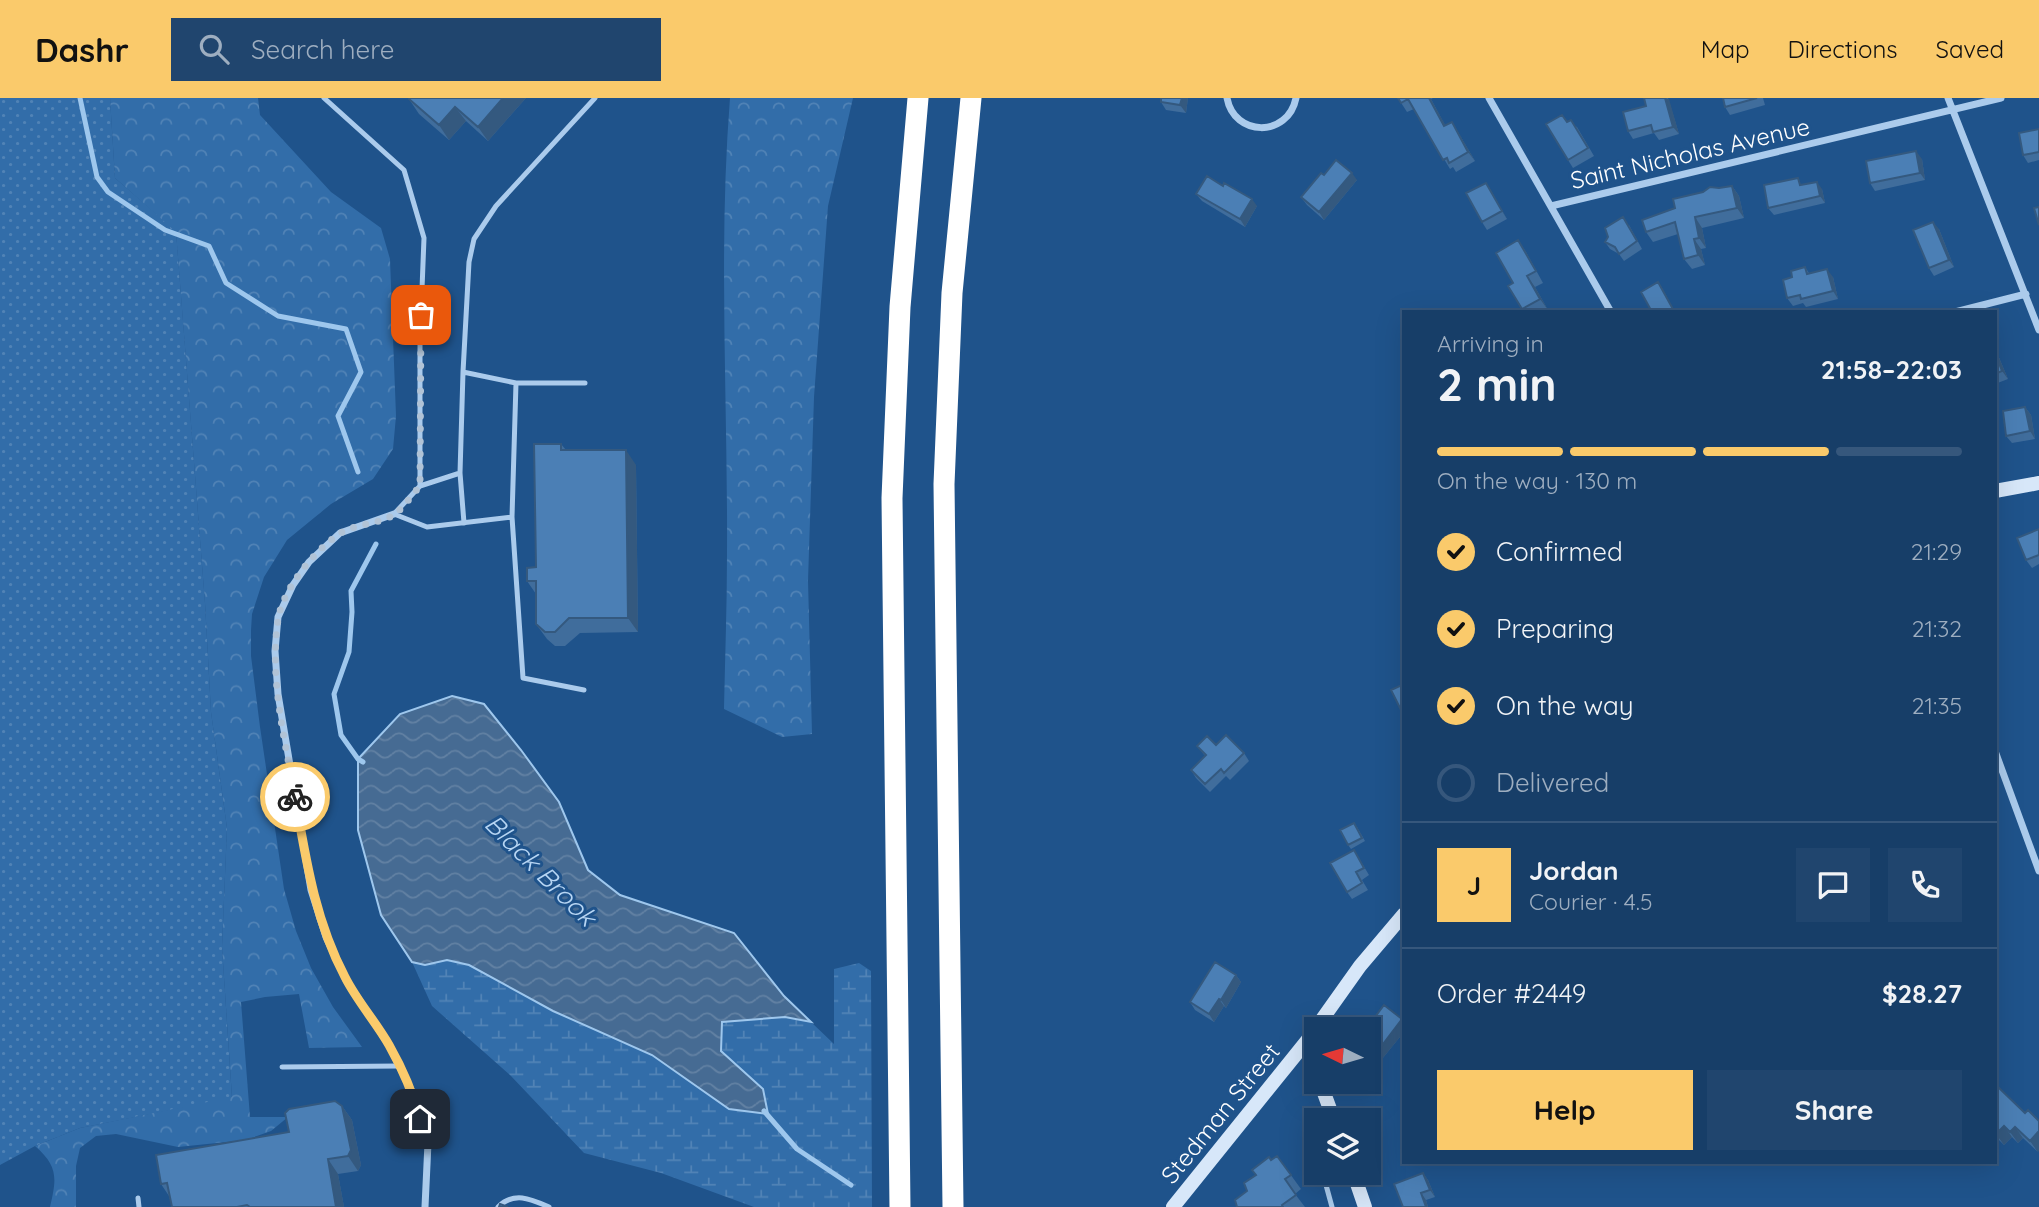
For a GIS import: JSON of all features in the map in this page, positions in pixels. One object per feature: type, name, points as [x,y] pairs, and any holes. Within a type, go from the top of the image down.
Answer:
[{"type":"highway","points":[[900,1207],[892,498],[900,307],[918,98]]},
{"type":"highway","points":[[953,1207],[944,497],[952,293],[971,98]]},
{"type":"main road","points":[[1997,491],[2039,483]]},
{"type":"main road","name":"Stedman Street","points":[[1324,1017],[1360,966],[1402,916]]},
{"type":"main road","name":"Stedman Street","points":[[1173,1207],[1304,1044]]},
{"type":"main road","points":[[1357,1185],[1365,1207]]},
{"type":"street","points":[[1227,98],[1230,109],[1239,121],[1261,129],[1282,122],[1292,110],[1296,98]]},
{"type":"street","points":[[1489,98],[1610,310]]},
{"type":"street","points":[[1948,98],[2039,330]]},
{"type":"street","name":"Saint Nicholas Avenue","points":[[1551,206],[2001,98]]},
{"type":"street","points":[[1963,310],[2026,294]]},
{"type":"street","points":[[394,514],[340,533],[309,562],[293,585],[278,617],[275,651],[282,721],[315,901],[326,937],[346,980],[389,1045],[413,1094],[428,1143],[425,1207]]},
{"type":"street","points":[[1997,756],[2039,871]]},
{"type":"lane","points":[[324,98],[404,170],[424,238],[420,340],[420,486]]},
{"type":"lane","points":[[464,523],[460,473],[463,372],[469,262],[474,239],[496,206],[595,98]]},
{"type":"lane","points":[[463,372],[516,383],[585,383]]},
{"type":"lane","points":[[516,383],[512,517],[523,678],[584,690]]},
{"type":"lane","points":[[460,473],[420,486],[394,514],[427,527],[512,517]]},
{"type":"lane","points":[[282,1067],[399,1066]]},
{"type":"lane","points":[[1326,1185],[1332,1207]]},
{"type":"lane","points":[[498,1207],[508,1199],[527,1197],[549,1207]]},
{"type":"lane","points":[[138,1198],[139,1207]]},
{"type":"green space","points":[[0,98],[110,98],[115,178],[176,231],[211,712],[227,828],[222,947],[232,1098],[80,1128],[35,1146],[0,1165]]},
{"type":"green space","points":[[110,98],[258,98],[260,115],[331,192],[381,228],[390,259],[396,416],[393,449],[373,479],[331,504],[287,540],[264,577],[252,614],[251,630],[251,656],[260,727],[284,889],[296,931],[311,968],[333,1007],[362,1047],[309,1048],[299,994],[241,1002],[250,1117],[288,1117],[271,1131],[246,1140],[178,1147],[116,1134],[96,1136],[80,1148],[76,1166],[76,1207],[50,1207],[54,1173],[48,1160],[35,1146],[80,1128],[232,1097],[222,947],[227,828],[211,712],[176,232],[115,178]]},
{"type":"green space","points":[[730,98],[853,98],[828,206],[814,397],[808,581],[812,734],[782,737],[724,709],[727,555],[724,269]]},
{"type":"green space","points":[[447,960],[469,965],[553,1011],[652,1055],[729,1109],[763,1089],[721,1051],[722,1022],[785,1017],[811,1022],[834,1044],[834,969],[859,963],[871,971],[872,1207],[754,1207],[661,1173],[584,1153],[511,1076],[432,1006],[412,962],[425,965]]},
{"type":"water","points":[[452,696],[484,704],[521,750],[559,802],[588,870],[620,895],[734,933],[784,996],[811,1022],[785,1017],[722,1022],[721,1051],[763,1089],[768,1114],[729,1109],[652,1055],[553,1011],[469,965],[447,960],[425,965],[412,962],[381,915],[358,830],[358,759],[400,714]]},
{"type":"building","points":[[410,98],[503,98],[478,127],[455,107],[439,125]]},
{"type":"building","points":[[1161,98],[1182,98],[1180,105],[1161,102]]},
{"type":"building","points":[[1398,98],[1429,98],[1444,126],[1452,122],[1468,152],[1449,163],[1447,158],[1443,160],[1408,99],[1401,103]]},
{"type":"building","points":[[1644,98],[1665,98],[1673,127],[1653,132],[1651,125],[1628,131],[1623,112],[1646,106]]},
{"type":"building","points":[[1723,98],[1757,98],[1725,107]]},
{"type":"building","points":[[1562,115],[1567,122],[1571,120],[1588,148],[1568,160],[1546,124]]},
{"type":"building","points":[[2039,129],[2039,152],[2023,155],[2019,133]]},
{"type":"building","points":[[1916,151],[1920,173],[1870,183],[1866,161]]},
{"type":"building","points":[[1336,160],[1352,173],[1319,212],[1301,197]]},
{"type":"building","points":[[1207,176],[1252,199],[1240,219],[1196,194]]},
{"type":"building","points":[[1798,178],[1800,185],[1817,182],[1820,196],[1768,208],[1764,185]]},
{"type":"building","points":[[1486,183],[1502,211],[1482,222],[1466,193]]},
{"type":"building","points":[[1732,186],[1737,208],[1695,217],[1699,238],[1694,239],[1698,255],[1684,259],[1675,222],[1646,232],[1642,220],[1675,208],[1673,199],[1703,192],[1710,187]]},
{"type":"building","points":[[2039,207],[2039,225],[2034,208]]},
{"type":"building","points":[[1623,217],[1637,241],[1619,254],[1615,247],[1605,242],[1608,237],[1605,228]]},
{"type":"building","points":[[1933,222],[1949,260],[1929,268],[1913,230]]},
{"type":"building","points":[[1518,240],[1536,271],[1527,276],[1540,299],[1522,309],[1508,286],[1513,283],[1496,253]]},
{"type":"building","points":[[1805,267],[1807,274],[1827,269],[1833,291],[1801,299],[1800,295],[1787,298],[1783,280],[1792,277],[1791,271]]},
{"type":"building","points":[[1658,282],[1673,310],[1651,310],[1641,292]]},
{"type":"building","points":[[1997,358],[2002,371],[1997,373]]},
{"type":"building","points":[[2025,407],[2030,431],[2006,436],[2003,411]]},
{"type":"building","points":[[534,444],[561,444],[561,450],[626,450],[628,618],[569,618],[555,632],[545,632],[536,624],[536,581],[527,581],[527,568],[536,567]]},
{"type":"building","points":[[2039,529],[2039,555],[2026,560],[2017,538]]},
{"type":"building","points":[[1402,685],[1402,712],[1391,690]]},
{"type":"building","points":[[1226,735],[1244,753],[1224,773],[1221,769],[1205,784],[1191,770],[1206,755],[1197,746],[1207,736],[1216,745]]},
{"type":"building","points":[[1354,823],[1362,838],[1348,845],[1340,830]]},
{"type":"building","points":[[1354,850],[1364,868],[1356,872],[1362,883],[1347,892],[1330,863]]},
{"type":"building","points":[[1215,962],[1236,975],[1209,1014],[1190,1002]]},
{"type":"building","points":[[1384,1005],[1402,1019],[1381,1047],[1381,1017],[1375,1017]]},
{"type":"building","points":[[1997,1086],[2025,1113],[2028,1110],[2039,1121],[2039,1131],[2030,1141],[2015,1127],[2010,1132],[2004,1126],[1997,1133]]},
{"type":"building","points":[[335,1101],[342,1106],[351,1150],[348,1156],[328,1159],[336,1207],[172,1207],[167,1183],[161,1184],[156,1155],[289,1132],[285,1113],[289,1109]]},
{"type":"building","points":[[1277,1156],[1291,1175],[1285,1179],[1296,1195],[1282,1205],[1283,1207],[1237,1207],[1235,1200],[1247,1191],[1244,1183],[1256,1175],[1252,1170],[1269,1157],[1271,1160]]},
{"type":"building","points":[[1423,1173],[1430,1190],[1421,1193],[1426,1207],[1403,1207],[1394,1184]]},
{"type":"waterway","name":"Black Brook","points":[[80,98],[97,177],[108,192],[165,230],[209,246],[226,283],[278,316],[346,329],[361,372],[338,416],[358,472]]},
{"type":"waterway","name":"Black Brook","points":[[363,762],[341,735],[334,694],[349,652],[351,591],[376,544]]},
{"type":"waterway","name":"Black Brook","points":[[764,1111],[797,1149],[851,1185]]},
{"type":"way so far","points":[[295,797],[278,694],[275,651],[278,617],[293,585],[309,562],[340,533],[394,514],[420,486],[421,315]]},
{"type":"route","points":[[295,797],[311,890],[326,937],[346,980],[389,1045],[413,1094],[420,1119]]}]
